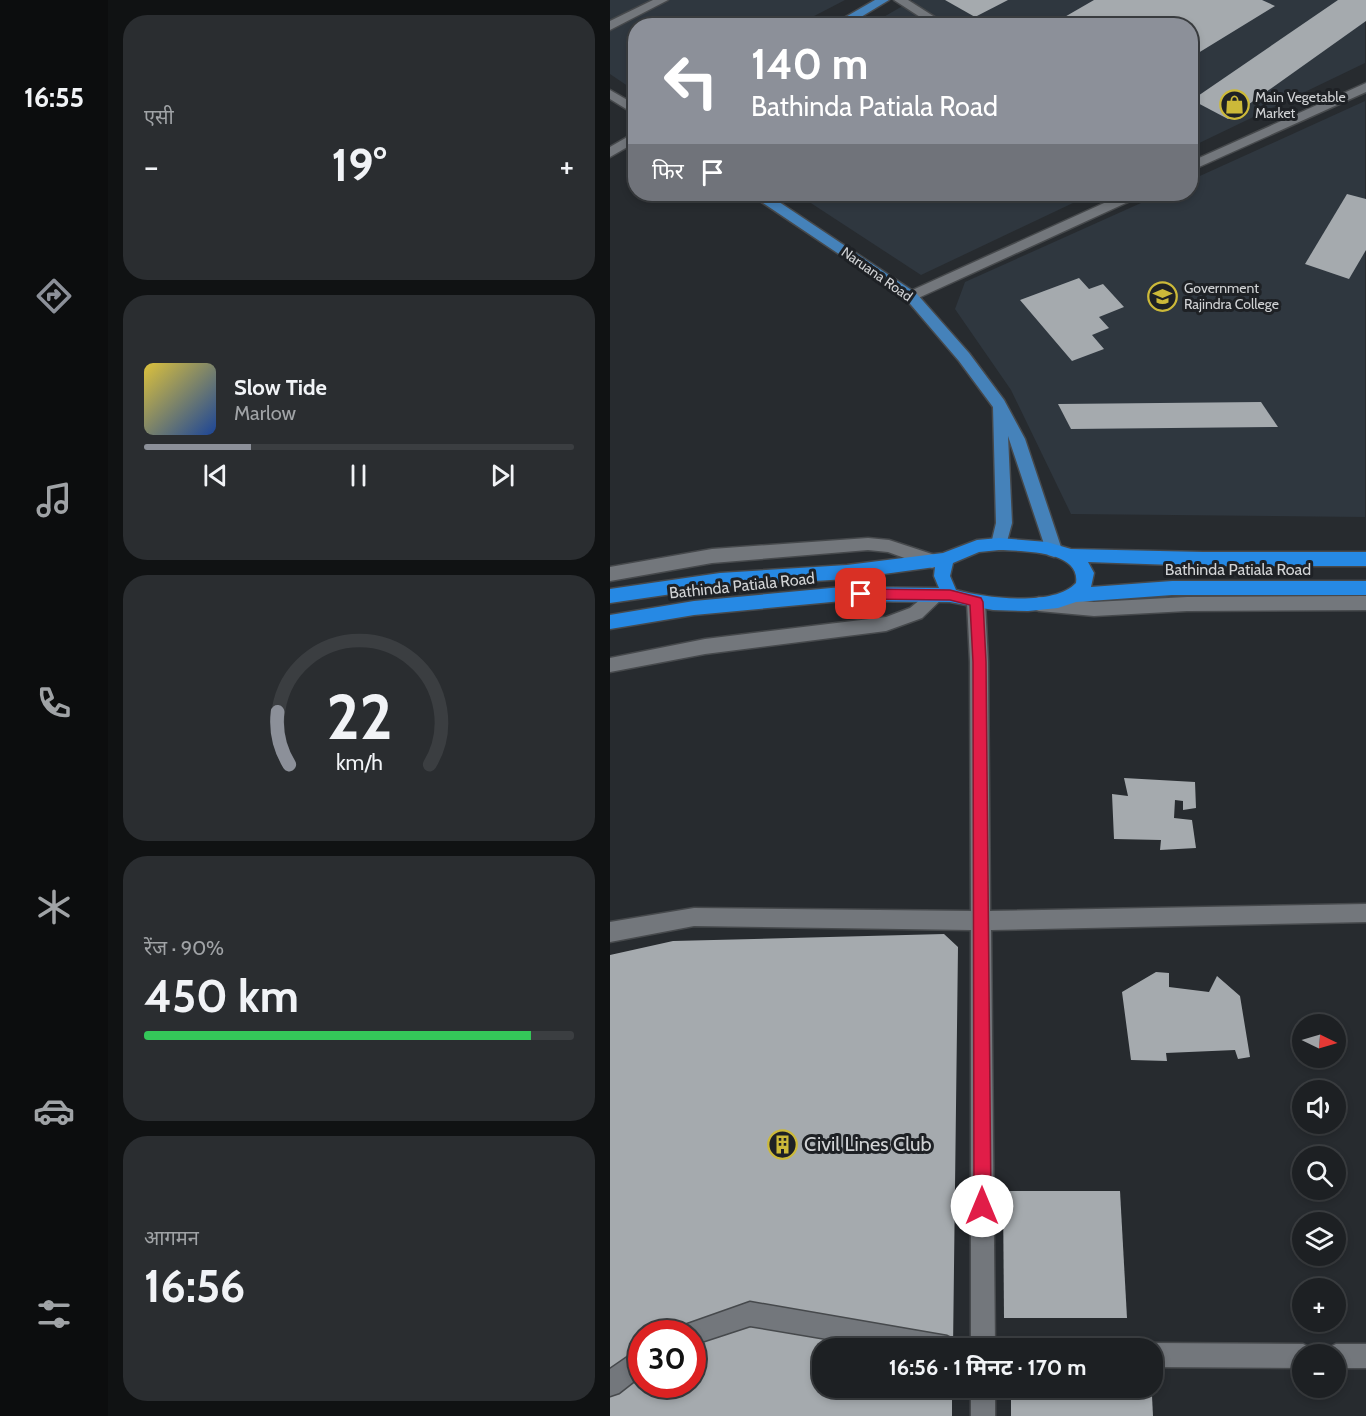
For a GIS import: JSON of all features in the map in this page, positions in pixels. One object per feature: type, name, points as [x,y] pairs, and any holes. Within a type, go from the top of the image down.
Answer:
[{"type":"highway","points":[[610,596],[720,580],[847,572],[939,560],[977,546],[999,544],[1024,545],[1071,555],[1203,559],[1366,559]]},
{"type":"highway","points":[[1071,555],[1081,563],[1086,573],[1084,585],[1075,595]]},
{"type":"highway","points":[[939,560],[944,595]]},
{"type":"highway","name":"Bathinda Patiala Road","points":[[610,622],[694,608],[842,594],[944,595],[976,602],[1028,603],[1069,598],[1075,595],[1172,588],[1366,588]]},
{"type":"main road","points":[[850,18],[883,0]]},
{"type":"main road","name":"Naruana Road","points":[[769,201],[911,296],[964,357],[998,404],[1017,439],[1054,550]]},
{"type":"main road","points":[[998,404],[1004,523],[999,544]]},
{"type":"street","points":[[610,26],[662,0]]},
{"type":"street","points":[[900,0],[930,18]]},
{"type":"street","points":[[1198,163],[1366,87]]},
{"type":"street","points":[[610,94],[628,106]]},
{"type":"street","points":[[610,153],[628,141]]},
{"type":"street","points":[[911,296],[1119,201]]},
{"type":"street","points":[[610,574],[712,556],[868,544],[889,546],[939,560]]},
{"type":"street","points":[[610,665],[639,657],[737,642],[854,630],[889,624],[916,614],[944,595]]},
{"type":"street","points":[[976,602],[979,662],[983,1338]]},
{"type":"street","points":[[1028,603],[1094,609],[1187,604],[1366,603]]},
{"type":"street","points":[[610,932],[694,917],[981,921],[1366,913]]},
{"type":"street","points":[[706,1329],[750,1314],[889,1338]]},
{"type":"street","points":[[1163,1355],[1292,1356]]},
{"type":"street","points":[[1346,1356],[1366,1356]]},
{"type":"street","points":[[610,1384],[628,1370]]},
{"type":"street","points":[[983,1398],[983,1416]]},
{"type":"shaded area","points":[[610,0],[845,0],[810,18],[628,18],[628,86],[610,74]]},
{"type":"shaded area","name":"Main Vegetable Market","points":[[913,0],[1365,0],[1365,63],[1198,144],[1198,18],[882,18]]},
{"type":"shaded area","name":"Government Rajindra College","points":[[1365,101],[1365,517],[1071,514],[1011,390],[955,309],[965,282],[1145,201],[1198,201],[1198,177]]},
{"type":"shaded area","points":[[808,201],[1077,201],[921,275]]},
{"type":"building","points":[[945,0],[1008,0],[975,17]]},
{"type":"building","points":[[1094,0],[1262,0],[1275,6],[1198,53],[1198,18],[1063,18]]},
{"type":"building","points":[[1338,0],[1366,0],[1366,21],[1228,119],[1198,103],[1198,96]]},
{"type":"building","points":[[1347,194],[1366,199],[1366,250],[1349,279],[1305,264]]},
{"type":"building","points":[[1079,278],[1089,289],[1103,284],[1124,307],[1099,317],[1109,328],[1092,335],[1104,349],[1072,361],[1020,300]]},
{"type":"building","points":[[1261,402],[1278,427],[1071,429],[1058,404]]},
{"type":"building","points":[[1124,778],[1195,782],[1196,808],[1183,810],[1183,801],[1175,800],[1174,818],[1192,820],[1196,848],[1160,850],[1161,840],[1114,839],[1112,794],[1128,796]]},
{"type":"building","name":"Civil Lines Club","points":[[944,934],[958,947],[953,1338],[812,1338],[812,1398],[952,1398],[952,1416],[610,1416],[610,955],[673,941]]},
{"type":"building","points":[[1156,972],[1169,973],[1169,987],[1209,992],[1217,976],[1240,996],[1250,1057],[1238,1059],[1235,1050],[1166,1053],[1167,1061],[1131,1060],[1122,992]]},
{"type":"building","points":[[1003,1191],[1120,1191],[1127,1318],[1004,1318]]},
{"type":"building","points":[[1152,1398],[1153,1416],[1011,1416],[1011,1400]]},
{"type":"place","name":"Main Vegetable Market","points":[[1234,105]]},
{"type":"place","name":"Government Rajindra College","points":[[1163,296]]},
{"type":"place","name":"Civil Lines Club","points":[[783,1144]]},
{"type":"route","points":[[861,594],[950,595],[976,602],[979,662],[982,1206]]}]
